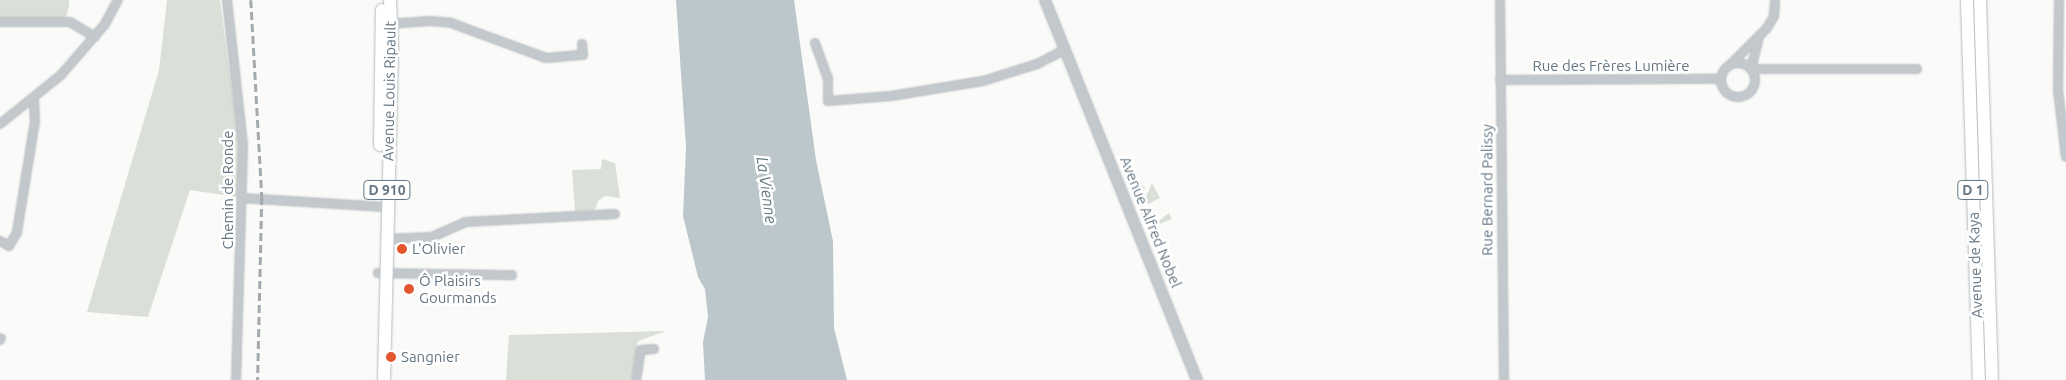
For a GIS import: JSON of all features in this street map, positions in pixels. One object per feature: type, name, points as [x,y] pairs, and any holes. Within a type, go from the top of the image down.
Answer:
[{"type":"main road","name":"Avenue Louis Ripault","points":[[382,0],[386,24]]},
{"type":"main road","name":"Avenue Louis Ripault","points":[[376,380],[383,207],[386,24],[390,0]]},
{"type":"main road","name":"Avenue de Kaya","points":[[1967,0],[1979,380]]},
{"type":"main road","name":"Avenue de Kaya","points":[[1980,0],[1992,380]]},
{"type":"main road","name":"Avenue Louis Ripault","points":[[383,207],[386,239],[381,273],[384,380]]},
{"type":"street","points":[[0,124],[52,85],[95,37],[118,0]]},
{"type":"street","name":"Chemin de Ronde","points":[[227,0],[240,103],[242,198],[236,380]]},
{"type":"street","name":"Avenue Alfred Nobel","points":[[1045,0],[1197,380]]},
{"type":"street","name":"Rue Bernard Palissy","points":[[1500,0],[1504,380]]},
{"type":"street","points":[[1758,37],[1751,69],[1755,84],[1744,96],[1728,94],[1722,80],[1730,66],[1758,37],[1774,16],[1775,0]]},
{"type":"street","points":[[2059,0],[2058,90],[2066,157]]},
{"type":"street","points":[[386,24],[430,21],[451,23],[546,58],[583,55],[582,44]]},
{"type":"street","points":[[0,22],[70,22],[95,37]]},
{"type":"street","points":[[815,43],[828,78],[828,101],[891,96],[983,80],[1037,64],[1065,50]]},
{"type":"street","points":[[1730,66],[1744,64],[1751,69],[1917,69]]},
{"type":"street","name":"Rue des Frères Lumière","points":[[1500,80],[1722,80]]},
{"type":"street","points":[[0,241],[9,246],[18,232],[35,121],[34,100]]},
{"type":"street","points":[[242,198],[383,207]]},
{"type":"street","points":[[386,239],[432,237],[465,222],[615,214]]},
{"type":"street","points":[[381,273],[512,275]]},
{"type":"street","points":[[636,380],[641,350],[654,349]]},
{"type":"shaded area","points":[[0,0],[69,0],[69,6],[66,18],[0,18]]},
{"type":"shaded area","points":[[167,0],[220,0],[238,137],[237,197],[190,190],[148,317],[87,312],[159,70]]},
{"type":"shaded area","points":[[602,159],[615,163],[620,198],[605,196],[598,201],[595,210],[575,211],[572,170],[601,169]]},
{"type":"shaded area","points":[[1152,183],[1160,198],[1148,204],[1145,199]]},
{"type":"shaded area","points":[[1141,185],[1145,187],[1141,202],[1149,222],[1156,223],[1169,213],[1172,219],[1147,229],[1137,203]]},
{"type":"shaded area","points":[[666,331],[638,341],[631,380],[506,380],[509,335]]},
{"type":"water","name":"La Vienne","points":[[676,0],[794,0],[816,160],[833,241],[834,328],[847,380],[705,380],[703,342],[708,317],[705,289],[698,277],[683,216],[686,147]]},
{"type":"railway","points":[[251,0],[262,197],[258,380]]},
{"type":"place","name":"L'Olivier","points":[[402,249]]},
{"type":"place","name":"Ô Plaisirs Gourmands","points":[[409,289]]},
{"type":"place","name":"Sangnier","points":[[391,357]]}]
